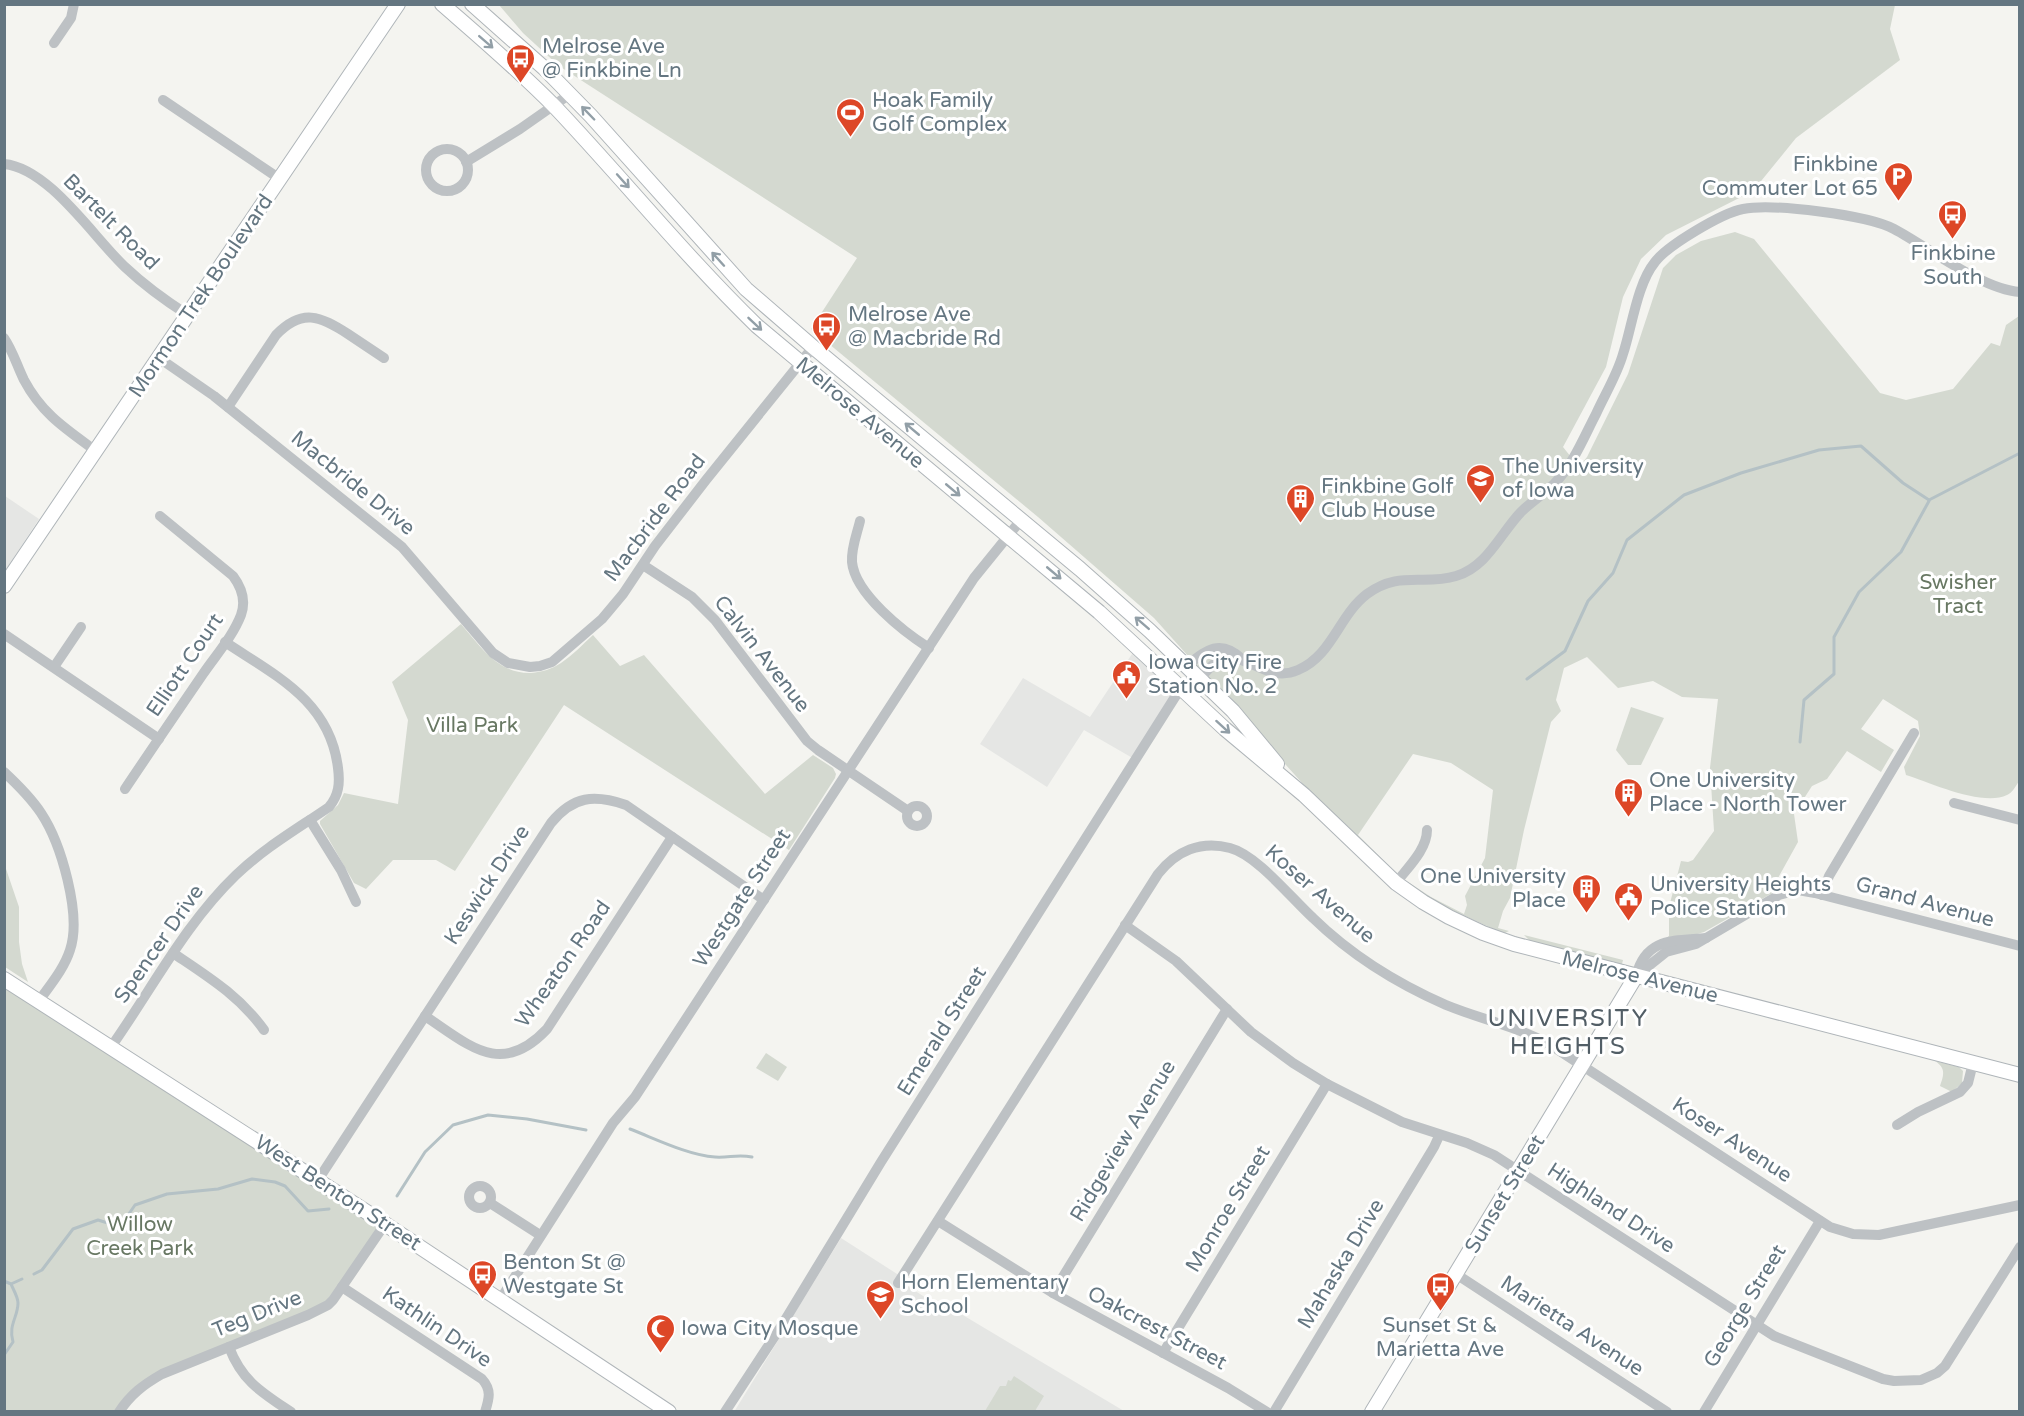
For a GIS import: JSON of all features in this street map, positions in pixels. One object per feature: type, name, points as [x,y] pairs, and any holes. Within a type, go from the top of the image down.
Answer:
[{"type":"main road","name":"Melrose Avenue","points":[[442,4],[554,106],[719,289],[757,326],[1091,605],[1225,729],[1304,795],[1396,883],[1423,902],[1483,933],[1540,952],[2019,1075]]},
{"type":"main road","name":"Melrose Avenue","points":[[472,4],[570,94],[746,289],[1089,576],[1194,673],[1244,723],[1304,795]]},
{"type":"main road","name":"Mormon Trek Boulevard","points":[[4,586],[397,5]]},
{"type":"main road","name":"Sunset Street","points":[[1372,1412],[1636,976]]},
{"type":"main road","name":"West Benton Street","points":[[4,979],[318,1180],[667,1411]]},
{"type":"street","points":[[54,44],[71,18],[74,4]]},
{"type":"street","points":[[466,162],[570,94]]},
{"type":"street","points":[[163,100],[280,179]]},
{"type":"street","name":"Bartelt Road","points":[[4,164],[23,168],[51,188],[126,268],[188,315]]},
{"type":"street","points":[[1194,673],[1221,660],[1235,658],[1273,673],[1283,674],[1298,670],[1316,660],[1358,602],[1377,588],[1401,579],[1439,579],[1456,576],[1479,564],[1511,523],[1552,486],[1570,464],[1623,357],[1643,286],[1654,262],[1674,244],[1724,216],[1742,209],[1796,208],[1883,224],[1996,286],[2019,292]]},
{"type":"street","points":[[228,407],[276,334],[286,324],[298,319],[312,316],[326,320],[384,358]]},
{"type":"street","points":[[4,338],[23,378],[41,405],[57,423],[96,451]]},
{"type":"street","name":"Macbride Road","points":[[501,660],[530,667],[552,662],[602,619],[623,594],[706,480],[813,347]]},
{"type":"street","name":"Macbride Drive","points":[[159,358],[228,407],[402,547],[501,660]]},
{"type":"street","name":"Elliott Court","points":[[125,789],[225,642],[241,616],[243,608],[240,585],[226,569],[160,516]]},
{"type":"street","name":"Westgate Street","points":[[500,1300],[613,1123],[635,1097],[974,578],[1021,520]]},
{"type":"street","points":[[860,521],[852,551],[852,565],[857,577],[882,612],[928,648]]},
{"type":"street","name":"Calvin Avenue","points":[[643,565],[671,582],[700,605],[736,647],[797,730],[818,750],[908,811]]},
{"type":"street","points":[[54,667],[81,627]]},
{"type":"street","points":[[4,634],[159,739]]},
{"type":"street","name":"Spencer Drive","points":[[111,1047],[173,953],[206,908],[237,874],[268,847],[310,820],[335,800],[339,789],[337,758],[327,728],[309,701],[225,642]]},
{"type":"street","points":[[1194,673],[1204,651],[1216,648],[1227,648],[1245,661]]},
{"type":"street","name":"Emerald Street","points":[[725,1412],[1113,795],[1194,673]]},
{"type":"street","points":[[1822,895],[1829,876],[1914,733]]},
{"type":"street","points":[[4,772],[29,797],[49,827],[60,854],[74,922],[70,949],[65,961],[39,1001]]},
{"type":"street","name":"Keswick Drive","points":[[318,1180],[551,823],[565,808],[590,798],[612,800],[626,805],[764,900]]},
{"type":"street","points":[[1954,803],[2019,820]]},
{"type":"street","points":[[310,820],[341,870],[356,902]]},
{"type":"street","points":[[1396,883],[1421,850],[1427,837],[1427,830]]},
{"type":"street","name":"Wheaton Road","points":[[425,1016],[464,1042],[489,1054],[524,1050],[547,1029],[672,837]]},
{"type":"street","name":"Koser Avenue","points":[[898,1283],[1158,874],[1173,857],[1184,851],[1206,845],[1232,848],[1252,859],[1342,944],[1388,975],[1446,1004],[1535,1036],[1583,1065],[1820,1221],[1840,1231],[1879,1235],[2019,1205]]},
{"type":"street","name":"Sunset Street","points":[[1636,976],[1666,952],[1691,947],[1785,892],[1798,890],[1822,895]]},
{"type":"street","name":"Grand Avenue","points":[[1822,895],[2019,946]]},
{"type":"street","name":"Highland Drive","points":[[1125,925],[1176,961],[1272,1047],[1327,1084],[1386,1115],[1439,1136],[1481,1148],[1756,1326],[1780,1339],[1883,1379],[1907,1382],[1921,1380],[1937,1373],[1945,1366],[2019,1247]]},
{"type":"street","points":[[173,953],[230,991],[264,1030]]},
{"type":"street","name":"Ridgeview Avenue","points":[[1053,1293],[1227,1009]]},
{"type":"street","points":[[1898,1125],[1918,1112],[1960,1092],[1968,1083],[1973,1063]]},
{"type":"street","name":"Monroe Street","points":[[1163,1353],[1327,1084]]},
{"type":"street","name":"Mahaska Drive","points":[[1274,1412],[1439,1136]]},
{"type":"street","points":[[490,1203],[540,1235]]},
{"type":"street","name":"Oakcrest Street","points":[[938,1221],[1053,1293],[1236,1392],[1267,1412]]},
{"type":"street","name":"George Street","points":[[1704,1412],[1820,1221]]},
{"type":"street","name":"Teg Drive","points":[[119,1412],[132,1393],[162,1374],[321,1309],[333,1300],[384,1224]]},
{"type":"street","name":"Marietta Avenue","points":[[1456,1274],[1667,1412]]},
{"type":"street","name":"Kathlin Drive","points":[[342,1287],[482,1379],[489,1389],[490,1397],[485,1412]]},
{"type":"street","points":[[229,1347],[235,1363],[246,1379],[256,1389],[291,1412]]},
{"type":"shaded area","points":[[5,496],[39,519],[5,571]]},
{"type":"shaded area","points":[[1134,651],[1178,694],[1136,760],[1084,730],[1047,787],[980,744],[1023,678],[1090,717]]},
{"type":"shaded area","name":"Horn Elementary School","points":[[841,1238],[908,1281],[906,1285],[948,1312],[951,1308],[1124,1411],[734,1412]]},
{"type":"green space","name":"The University of Iowa","points":[[499,5],[1895,5],[1890,29],[1900,60],[1796,138],[1753,191],[1666,235],[1641,259],[1623,297],[1606,367],[1563,447],[1579,467],[1587,457],[1628,374],[1663,268],[1676,255],[1701,241],[1735,232],[1754,239],[1880,393],[1906,400],[1953,389],[1991,343],[2000,346],[2006,325],[2019,316],[2019,781],[2007,795],[1985,798],[1957,792],[1906,775],[1904,767],[1920,736],[1918,721],[1883,699],[1861,729],[1894,750],[1881,772],[1847,751],[1827,779],[1812,786],[1794,814],[1798,842],[1773,887],[1776,891],[1704,932],[1666,938],[1669,936],[1669,907],[1681,861],[1693,860],[1714,831],[1710,768],[1718,699],[1682,697],[1653,681],[1618,688],[1587,657],[1564,668],[1556,700],[1561,711],[1551,722],[1510,898],[1498,928],[1509,931],[1505,933],[1498,931],[1434,902],[1408,882],[1464,914],[1467,905],[1465,896],[1485,858],[1493,790],[1451,763],[1413,754],[1358,835],[1393,870],[1391,870],[1312,794],[1154,618],[1038,517],[811,329],[857,258],[559,66],[523,33]]},
{"type":"green space","name":"Villa Park","points":[[461,624],[499,664],[519,672],[535,673],[554,667],[570,657],[593,635],[620,666],[644,655],[765,794],[813,755],[833,768],[835,778],[789,850],[564,705],[455,871],[436,860],[393,860],[366,889],[354,883],[320,821],[338,805],[344,793],[398,804],[408,720],[392,682]]},
{"type":"green space","points":[[1631,707],[1664,718],[1641,765],[1628,765],[1616,750]]},
{"type":"green space","points":[[4,863],[19,907],[19,942],[22,964],[28,982],[5,967]]},
{"type":"green space","points":[[1524,935],[1623,960],[1622,964],[1593,959],[1530,941]]},
{"type":"green space","name":"Willow Creek Park","points":[[4,986],[381,1228],[333,1300],[162,1374],[119,1411],[5,1411]]},
{"type":"green space","points":[[766,1053],[787,1067],[778,1081],[756,1068]]},
{"type":"green space","points":[[1935,1061],[1959,1067],[1963,1071],[1962,1083],[1952,1092],[1940,1086],[1943,1072],[1941,1066]]},
{"type":"green space","points":[[1014,1376],[1044,1396],[1035,1411],[985,1411],[1000,1386],[1006,1386],[1008,1380],[1011,1381]]},
{"type":"waterway","points":[[1527,679],[1565,651],[1588,601],[1613,573],[1627,540],[1684,495],[1741,473],[1819,450],[1861,446],[1903,483],[1929,500],[2020,453]]},
{"type":"waterway","points":[[1800,742],[1804,700],[1834,674],[1834,637],[1859,592],[1901,552],[1929,501]]},
{"type":"waterway","points":[[397,1196],[425,1152],[453,1125],[488,1115],[527,1119],[586,1130]]},
{"type":"waterway","points":[[630,1129],[705,1156],[752,1157]]},
{"type":"waterway","points":[[34,1274],[42,1270],[73,1229],[98,1220],[111,1224],[124,1221],[135,1205],[167,1194],[218,1189],[252,1179],[275,1182],[285,1186],[308,1211],[329,1209]]},
{"type":"waterway","points":[[11,1284],[22,1279]]},
{"type":"waterway","points":[[4,1281],[11,1284],[18,1303],[12,1326],[13,1342],[4,1355]]},
{"type":"place","name":"Melrose Ave @ Finkbine Ln","points":[[521,84]]},
{"type":"place","name":"Hoak Family Golf Complex","points":[[851,138]]},
{"type":"place","name":"Finkbine Commuter Lot 65","points":[[1899,202]]},
{"type":"place","name":"Finkbine South","points":[[1953,240]]},
{"type":"place","name":"Melrose Ave @ Macbride Rd","points":[[827,352]]},
{"type":"place","name":"The University of Iowa","points":[[1481,504]]},
{"type":"place","name":"Finkbine Golf Club House","points":[[1300,524]]},
{"type":"place","name":"Iowa City Fire Station No. 2","points":[[1127,700]]},
{"type":"place","name":"One University Place - North Tower","points":[[1628,818]]},
{"type":"place","name":"One University Place","points":[[1587,914]]},
{"type":"place","name":"University Heights Police Station","points":[[1629,922]]},
{"type":"place","name":"Benton St @ Westgate St","points":[[482,1300]]},
{"type":"place","name":"Sunset St & Marietta Ave","points":[[1440,1312]]},
{"type":"place","name":"Horn Elementary School","points":[[880,1320]]},
{"type":"place","name":"Iowa City Mosque","points":[[660,1354]]},
{"type":"district","name":"UNIVERSITY HEIGHTS","points":[[1568,1032]]},
{"type":"park label","name":"Swisher Tract","points":[[1958,594]]}]
